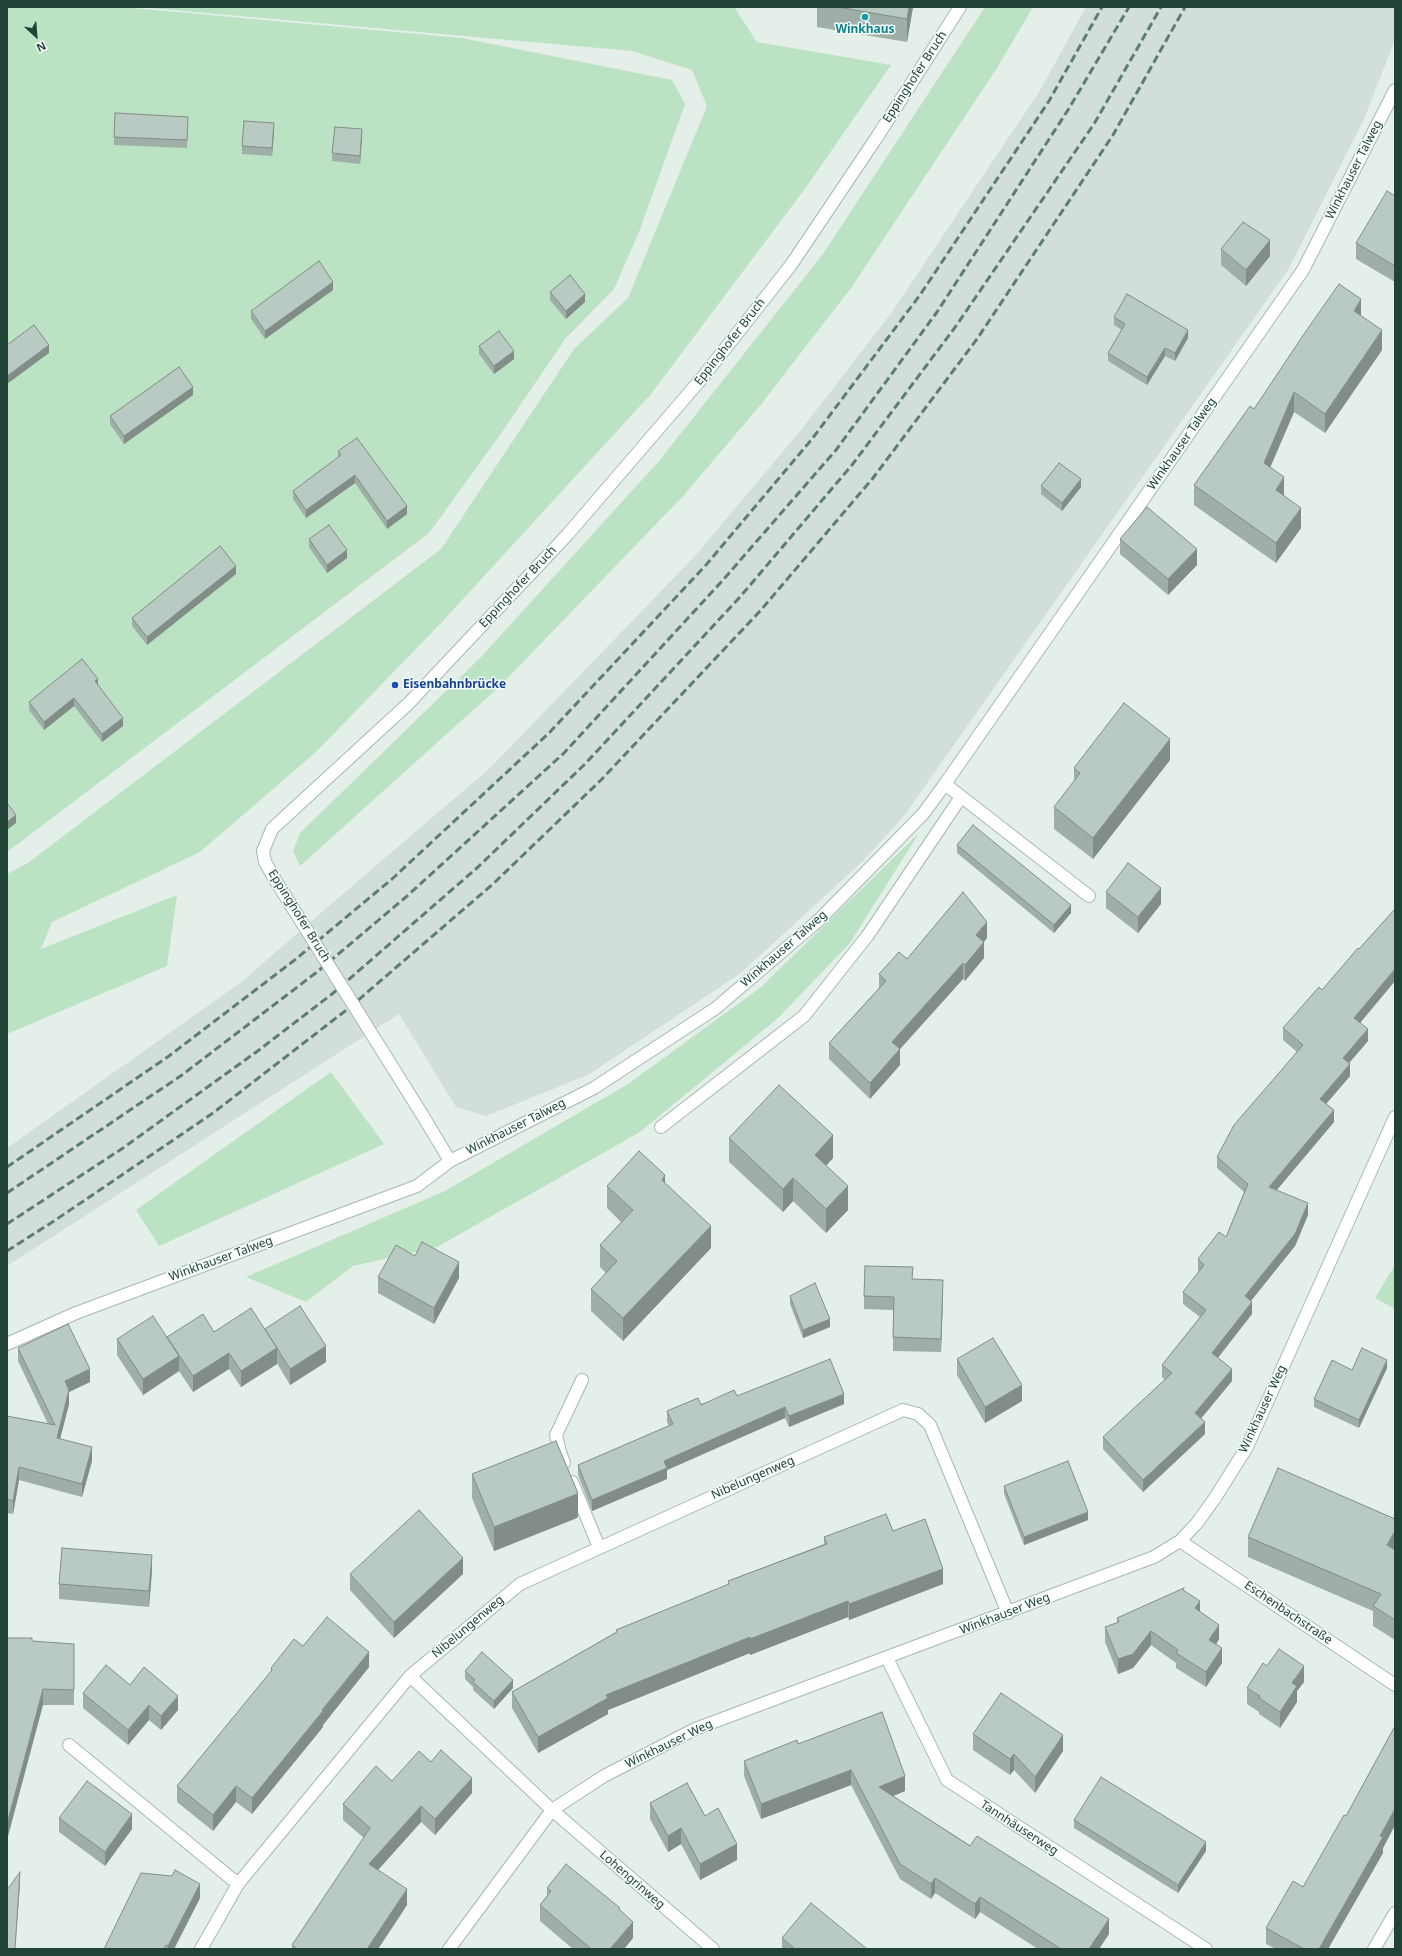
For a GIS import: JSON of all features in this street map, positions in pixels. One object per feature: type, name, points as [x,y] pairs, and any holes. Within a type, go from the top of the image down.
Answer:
[{"type":"street","name":"Eppinghofer Bruch","points":[[450,1161],[265,862],[263,851],[272,829],[409,703],[568,534],[702,378],[791,265],[877,137],[960,7]]},
{"type":"street","name":"Winkhauser Talweg","points":[[7,1344],[76,1313],[417,1186],[450,1161],[594,1088],[716,1008],[819,920],[923,814],[1303,270],[1395,90]]},
{"type":"street","points":[[945,784],[1090,896]]},
{"type":"street","points":[[661,1127],[804,1016],[868,935],[961,797]]},
{"type":"street","name":"Winkhauser Weg","points":[[449,1949],[552,1810],[604,1776],[695,1729],[1008,1613],[1154,1557],[1180,1541],[1197,1523],[1247,1448],[1395,1117]]},
{"type":"street","points":[[582,1380],[556,1435],[560,1452],[599,1547]]},
{"type":"street","name":"Nibelungenweg","points":[[201,1949],[238,1884],[410,1676],[520,1584],[903,1410],[918,1414],[930,1426],[1008,1613]]},
{"type":"street","name":"Eschenbachstraße","points":[[1180,1541],[1395,1685]]},
{"type":"street","name":"Tannhäuserweg","points":[[887,1658],[947,1780],[1206,1949]]},
{"type":"street","points":[[410,1676],[552,1810]]},
{"type":"street","points":[[69,1745],[238,1884]]},
{"type":"street","name":"Lohengrinweg","points":[[552,1810],[713,1949]]},
{"type":"street","points":[[1374,1949],[1395,1913]]},
{"type":"shaded area","points":[[1086,7],[1395,7],[1395,40],[1364,119],[1288,270],[904,816],[863,861],[741,973],[588,1075],[486,1116],[456,1107],[399,1014],[7,1266],[7,1148],[240,983],[489,769],[695,556],[801,430],[892,312],[1039,92]]},
{"type":"green space","points":[[7,7],[122,7],[462,38],[672,80],[685,104],[639,232],[614,289],[565,339],[500,435],[429,533],[7,852]]},
{"type":"green space","points":[[139,7],[734,7],[757,42],[891,65],[804,190],[651,394],[442,622],[317,751],[200,852],[52,922],[41,949],[177,895],[167,966],[7,1034],[7,874],[28,863],[441,549],[574,349],[628,298],[707,106],[692,70],[632,51]]},
{"type":"green space","points":[[985,7],[1033,7],[997,68],[851,288],[762,403],[685,494],[500,686],[300,866],[293,851],[300,833],[481,657],[659,461],[823,254]]},
{"type":"green space","points":[[919,833],[850,943],[778,1018],[640,1132],[437,1247],[353,1266],[306,1302],[246,1277],[445,1191],[628,1084],[760,988]]},
{"type":"green space","points":[[331,1072],[384,1144],[159,1246],[136,1210]]},
{"type":"green space","points":[[1395,1265],[1395,1309],[1375,1298]]},
{"type":"building","points":[[838,7],[909,7],[907,19]]},
{"type":"building","points":[[115,113],[188,117],[187,140],[114,137]]},
{"type":"building","points":[[244,121],[274,123],[272,148],[242,146]]},
{"type":"building","points":[[335,127],[362,129],[360,156],[332,153]]},
{"type":"building","points":[[1387,191],[1395,196],[1395,266],[1356,243]]},
{"type":"building","points":[[1243,222],[1270,240],[1246,270],[1221,249]]},
{"type":"building","points":[[319,261],[333,282],[265,331],[251,311]]},
{"type":"building","points":[[570,275],[585,294],[566,311],[550,292]]},
{"type":"building","points":[[1339,284],[1361,299],[1354,311],[1382,330],[1325,414],[1294,392],[1264,463],[1284,477],[1276,490],[1301,508],[1276,543],[1194,485],[1250,406],[1254,409]]},
{"type":"building","points":[[1127,294],[1188,330],[1175,353],[1165,348],[1147,377],[1108,353],[1125,324],[1114,317]]},
{"type":"building","points":[[34,325],[49,345],[7,376],[7,345]]},
{"type":"building","points":[[499,331],[514,351],[494,366],[479,346]]},
{"type":"building","points":[[179,367],[193,387],[124,436],[110,416]]},
{"type":"building","points":[[357,438],[407,506],[387,521],[355,475],[306,510],[293,491],[341,455],[338,451]]},
{"type":"building","points":[[1059,463],[1081,479],[1062,503],[1041,486]]},
{"type":"building","points":[[1147,507],[1197,549],[1168,579],[1120,539]]},
{"type":"building","points":[[329,525],[347,550],[327,565],[309,539]]},
{"type":"building","points":[[220,546],[236,566],[147,637],[132,618]]},
{"type":"building","points":[[82,659],[98,679],[95,681],[123,718],[102,734],[74,698],[44,722],[29,702]]},
{"type":"building","points":[[1124,703],[1170,739],[1093,838],[1054,807],[1080,773],[1074,768]]},
{"type":"building","points":[[7,803],[16,815],[7,822]]},
{"type":"building","points":[[973,825],[1071,905],[1054,925],[957,845]]},
{"type":"building","points":[[1128,863],[1161,888],[1138,917],[1106,892]]},
{"type":"building","points":[[963,892],[987,922],[976,935],[984,942],[965,965],[963,963],[892,1042],[900,1049],[870,1083],[829,1043],[886,981],[879,974],[899,952],[907,959]]},
{"type":"building","points":[[1395,909],[1395,969],[1354,1018],[1368,1029],[1343,1058],[1350,1064],[1320,1099],[1334,1110],[1269,1187],[1308,1203],[1295,1234],[1245,1296],[1252,1302],[1212,1353],[1232,1369],[1195,1413],[1205,1422],[1143,1480],[1103,1437],[1172,1373],[1162,1365],[1206,1310],[1183,1292],[1204,1265],[1198,1259],[1219,1232],[1226,1237],[1248,1184],[1217,1157],[1234,1125],[1303,1045],[1283,1028],[1319,987],[1322,990],[1358,948],[1359,949]]},
{"type":"building","points":[[779,1085],[833,1135],[815,1155],[848,1186],[826,1209],[793,1178],[783,1189],[729,1138]]},
{"type":"building","points":[[639,1151],[665,1175],[662,1180],[711,1226],[623,1318],[591,1289],[617,1261],[600,1245],[633,1210],[607,1186]]},
{"type":"building","points":[[422,1242],[459,1262],[434,1308],[378,1277],[396,1245],[415,1256]]},
{"type":"building","points":[[865,1266],[913,1267],[912,1279],[943,1280],[941,1339],[893,1337],[894,1297],[864,1296]]},
{"type":"building","points":[[815,1283],[830,1319],[803,1330],[790,1296]]},
{"type":"building","points":[[300,1306],[326,1346],[290,1369],[265,1329]]},
{"type":"building","points":[[251,1308],[277,1348],[241,1371],[229,1353],[193,1376],[167,1337],[203,1314],[214,1332]]},
{"type":"building","points":[[153,1316],[179,1356],[143,1379],[117,1339]]},
{"type":"building","points":[[68,1324],[90,1369],[65,1381],[69,1390],[57,1438],[92,1447],[82,1484],[19,1467],[13,1501],[7,1499],[7,1416],[55,1425],[18,1348]]},
{"type":"building","points":[[993,1338],[1022,1385],[985,1407],[957,1359]]},
{"type":"building","points":[[1362,1348],[1387,1360],[1359,1420],[1314,1399],[1332,1360],[1352,1370]]},
{"type":"building","points":[[830,1359],[844,1394],[789,1416],[785,1407],[664,1461],[667,1468],[592,1500],[578,1465],[673,1424],[667,1411],[698,1398],[701,1405],[734,1390],[737,1396]]},
{"type":"building","points":[[556,1441],[578,1493],[494,1527],[472,1474]]},
{"type":"building","points":[[1068,1461],[1088,1512],[1024,1537],[1004,1486]]},
{"type":"building","points":[[1278,1468],[1395,1519],[1395,1531],[1387,1545],[1395,1550],[1395,1620],[1373,1606],[1381,1594],[1248,1537]]},
{"type":"building","points":[[419,1510],[463,1558],[394,1622],[350,1574]]},
{"type":"building","points":[[886,1514],[893,1531],[925,1519],[943,1569],[849,1604],[848,1601],[750,1639],[750,1637],[606,1695],[608,1698],[538,1737],[512,1692],[617,1632],[616,1630],[729,1584],[728,1581],[827,1544],[824,1537]]},
{"type":"building","points":[[62,1548],[152,1555],[149,1591],[59,1584]]},
{"type":"building","points":[[1184,1588],[1183,1590],[1200,1601],[1195,1608],[1219,1625],[1209,1640],[1222,1648],[1206,1672],[1176,1653],[1178,1650],[1151,1631],[1133,1654],[1118,1659],[1105,1627],[1119,1622],[1117,1618]]},
{"type":"building","points":[[327,1617],[369,1652],[252,1798],[236,1786],[213,1815],[177,1786],[272,1670],[271,1668],[294,1639],[303,1646]]},
{"type":"building","points":[[7,1638],[32,1638],[32,1641],[74,1644],[74,1690],[43,1689],[7,1824]]},
{"type":"building","points":[[1279,1649],[1304,1666],[1292,1683],[1297,1686],[1280,1712],[1247,1688],[1263,1663],[1267,1666]]},
{"type":"building","points":[[482,1652],[513,1680],[494,1701],[473,1682],[475,1680],[465,1671]]},
{"type":"building","points":[[106,1665],[130,1685],[144,1667],[178,1696],[161,1716],[149,1705],[128,1730],[83,1693]]},
{"type":"building","points":[[1001,1693],[1063,1735],[1035,1777],[1014,1754],[1010,1759],[973,1734]]},
{"type":"building","points":[[882,1712],[905,1776],[879,1787],[970,1846],[977,1836],[1109,1919],[1089,1949],[1061,1949],[980,1897],[975,1904],[935,1878],[931,1884],[900,1864],[851,1770],[761,1804],[744,1761],[797,1740],[798,1744]]},
{"type":"building","points":[[1395,1726],[1395,1809],[1380,1836],[1383,1837],[1319,1949],[1304,1949],[1266,1928],[1293,1881],[1303,1887],[1344,1815],[1346,1816]]},
{"type":"building","points":[[441,1750],[472,1778],[435,1819],[421,1806],[369,1864],[407,1889],[367,1949],[297,1949],[292,1945],[370,1828],[343,1804],[376,1766],[392,1781],[419,1751],[431,1762]]},
{"type":"building","points":[[1101,1777],[1206,1842],[1178,1885],[1074,1820]]},
{"type":"building","points":[[87,1781],[132,1814],[105,1852],[59,1818]]},
{"type":"building","points":[[687,1783],[705,1816],[718,1808],[737,1844],[700,1864],[681,1828],[668,1836],[650,1803]]},
{"type":"building","points":[[566,1864],[620,1908],[619,1909],[633,1922],[610,1949],[591,1949],[540,1905],[551,1891],[547,1888]]},
{"type":"building","points":[[175,1870],[200,1884],[168,1946],[166,1945],[164,1949],[105,1949],[141,1873],[172,1876]]},
{"type":"building","points":[[20,1872],[15,1949],[7,1949],[7,1890]]},
{"type":"building","points":[[811,1903],[867,1949],[795,1949],[782,1938]]},
{"type":"railway","points":[[7,1167],[169,1056],[296,959],[392,879],[549,733],[706,565],[812,439],[920,295],[1049,101],[1102,7]]},
{"type":"railway","points":[[7,1193],[182,1075],[317,972],[406,897],[564,753],[723,580],[836,450],[937,312],[1068,110],[1129,7]]},
{"type":"railway","points":[[7,1224],[123,1148],[259,1050],[332,994],[478,867],[585,764],[740,597],[852,465],[956,326],[1094,124],[1161,7]]},
{"type":"railway","points":[[7,1251],[54,1221],[213,1113],[349,1008],[493,884],[601,780],[761,610],[873,478],[977,339],[1113,135],[1185,7]]},
{"type":"place","name":"Winkhaus","points":[[865,17]]},
{"type":"place","name":"Eisenbahnbrücke","points":[[395,685]]}]
